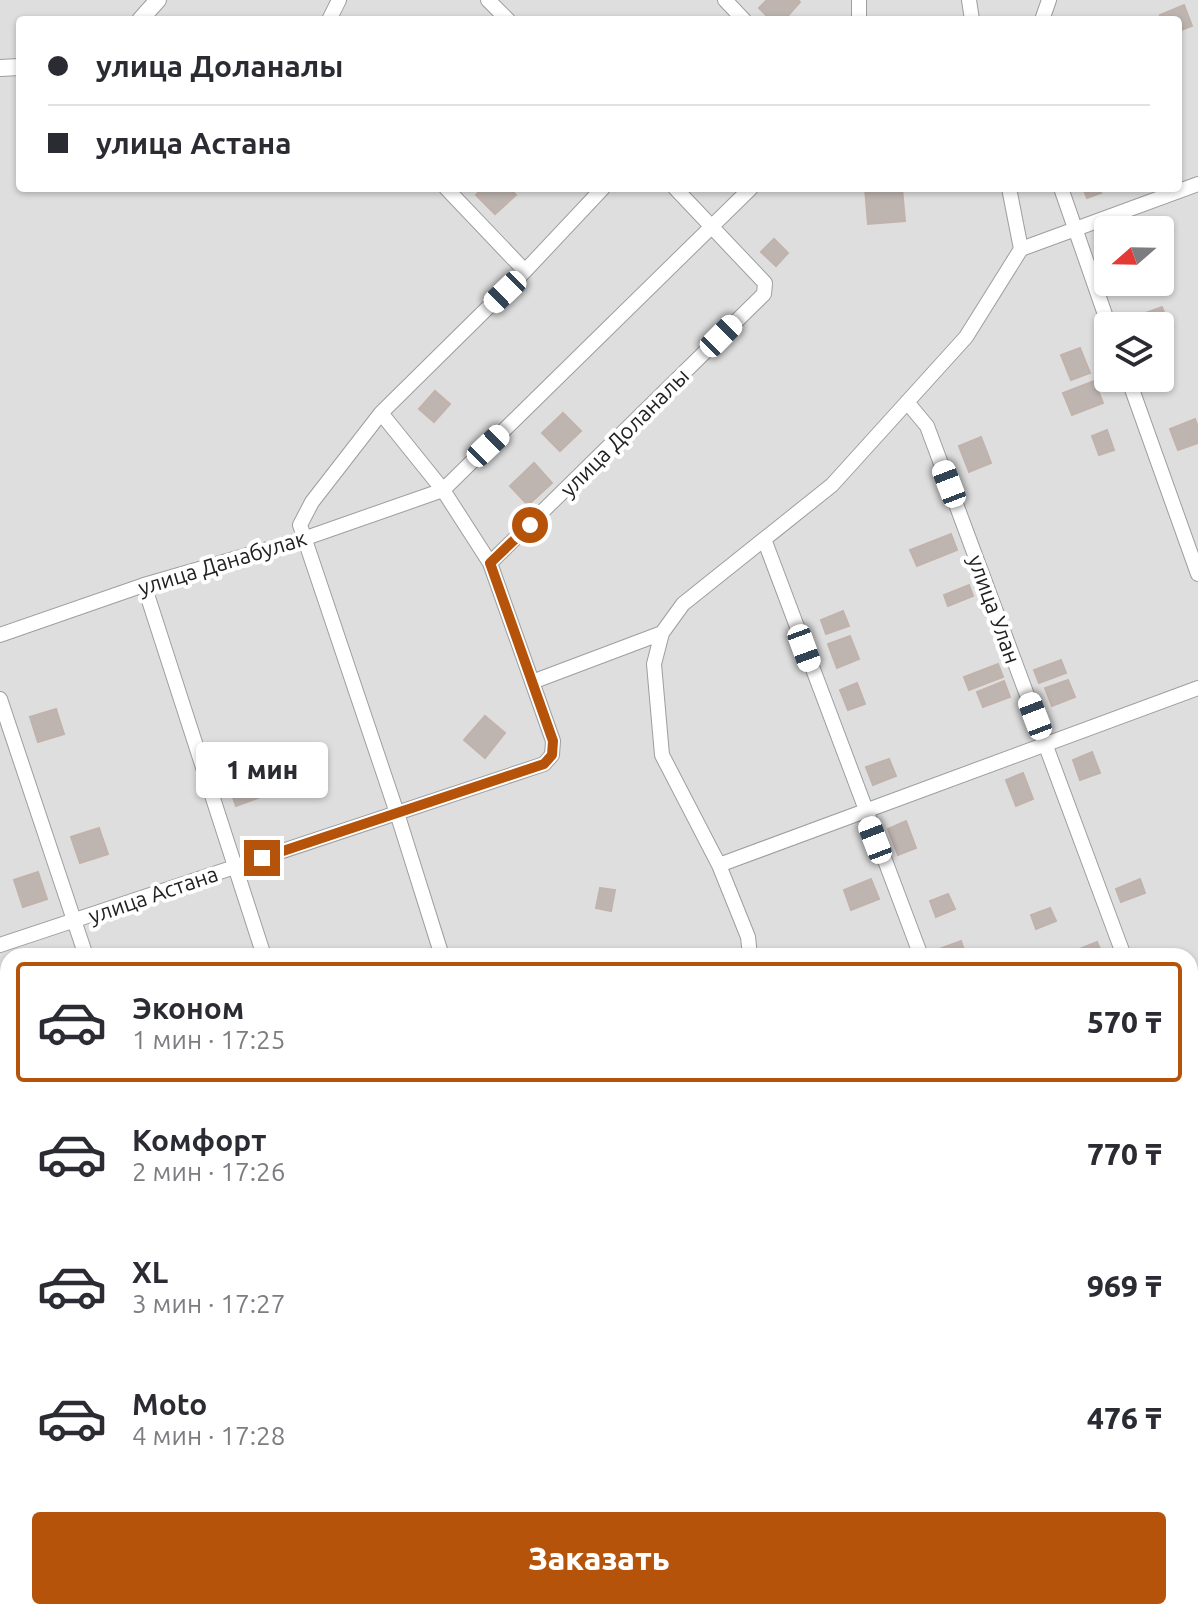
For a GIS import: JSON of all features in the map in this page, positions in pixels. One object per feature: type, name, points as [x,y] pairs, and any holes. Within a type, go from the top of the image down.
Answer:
[{"type":"street","points":[[144,16],[158,0]]},
{"type":"street","points":[[488,0],[504,16]]},
{"type":"street","points":[[725,0],[740,16]]},
{"type":"street","points":[[450,192],[525,271]]},
{"type":"street","points":[[439,948],[300,525],[312,502],[381,413],[525,271],[599,192]]},
{"type":"street","name":"улица Доланалы","points":[[490,563],[764,294],[765,283],[679,192]]},
{"type":"street","points":[[443,490],[747,192]]},
{"type":"street","points":[[1010,192],[1021,249]]},
{"type":"street","points":[[1062,192],[1104,312]]},
{"type":"street","points":[[749,948],[748,937],[719,865],[662,755],[654,664],[662,633],[683,604],[832,485],[966,337],[1021,249],[1177,192]]},
{"type":"street","points":[[1133,392],[1198,574]]},
{"type":"street","name":"улица Улан","points":[[907,402],[927,426],[1121,948]]},
{"type":"street","points":[[381,413],[443,490],[490,563],[532,682],[662,633]]},
{"type":"street","name":"улица Данабулак","points":[[0,635],[144,585],[303,539],[443,490]]},
{"type":"street","points":[[764,539],[918,948]]},
{"type":"street","points":[[144,585],[261,948]]},
{"type":"street","name":"улица Астана","points":[[0,945],[544,764],[552,755],[553,741],[532,682]]},
{"type":"street","points":[[719,865],[1198,688]]},
{"type":"street","points":[[0,699],[83,948]]},
{"type":"shaded area","points":[[0,0],[1198,0],[1198,948],[0,948]]},
{"type":"building","points":[[767,0],[800,2],[788,16],[767,16],[759,8]]},
{"type":"building","points":[[1184,5],[1192,26],[1182,30],[1182,16],[1160,15]]},
{"type":"building","points":[[479,192],[513,192],[516,195],[495,214],[476,195]]},
{"type":"building","points":[[865,192],[902,192],[905,221],[868,224]]},
{"type":"building","points":[[1085,192],[1101,193],[1087,198]]},
{"type":"building","points":[[774,239],[788,253],[776,266],[761,252]]},
{"type":"building","points":[[1080,348],[1090,373],[1071,380],[1061,355]]},
{"type":"building","points":[[1094,381],[1094,392],[1098,392],[1103,403],[1072,415],[1063,393]]},
{"type":"building","points":[[435,391],[450,404],[434,422],[419,409]]},
{"type":"building","points":[[563,413],[581,431],[560,451],[542,433]]},
{"type":"building","points":[[1195,419],[1198,443],[1178,450],[1170,429]]},
{"type":"building","points":[[1107,430],[1114,450],[1099,455],[1092,436]]},
{"type":"building","points":[[981,437],[991,463],[969,472],[959,446]]},
{"type":"building","points":[[534,463],[552,483],[528,505],[510,486]]},
{"type":"building","points":[[951,534],[957,550],[917,566],[910,550]]},
{"type":"building","points":[[969,585],[973,596],[948,606],[944,595]]},
{"type":"building","points":[[843,611],[849,626],[826,634],[821,620]]},
{"type":"building","points":[[850,636],[859,659],[837,668],[828,644]]},
{"type":"building","points":[[1061,660],[1066,673],[1039,683],[1034,670]]},
{"type":"building","points":[[998,664],[1003,677],[969,690],[964,677]]},
{"type":"building","points":[[1068,680],[1075,697],[1052,706],[1045,688]]},
{"type":"building","points":[[1004,681],[1010,697],[983,707],[977,692]]},
{"type":"building","points":[[857,683],[865,704],[848,710],[840,690]]},
{"type":"building","points":[[56,709],[64,734],[38,742],[30,717]]},
{"type":"building","points":[[485,716],[505,733],[485,758],[464,740]]},
{"type":"building","points":[[1092,752],[1100,773],[1080,780],[1073,760]]},
{"type":"building","points":[[889,759],[896,776],[873,785],[866,767]]},
{"type":"building","points":[[1023,773],[1033,799],[1016,806],[1006,780]]},
{"type":"building","points":[[249,775],[258,798],[236,806],[228,783]]},
{"type":"building","points":[[906,821],[916,848],[898,855],[888,829]]},
{"type":"building","points":[[99,828],[108,854],[80,863],[71,837]]},
{"type":"building","points":[[38,872],[47,899],[23,907],[14,880]]},
{"type":"building","points":[[871,879],[879,899],[851,910],[844,890]]},
{"type":"building","points":[[1140,879],[1145,893],[1121,902],[1116,889]]},
{"type":"building","points":[[600,888],[615,890],[611,911],[596,908]]},
{"type":"building","points":[[948,894],[955,909],[936,917],[930,901]]},
{"type":"building","points":[[1050,908],[1056,921],[1036,929],[1031,915]]},
{"type":"building","points":[[961,941],[963,948],[942,948]]},
{"type":"building","points":[[1097,942],[1100,948],[1082,948]]},
{"type":"route","points":[[262,858],[544,764],[552,755],[553,741],[490,563],[530,525]]}]
